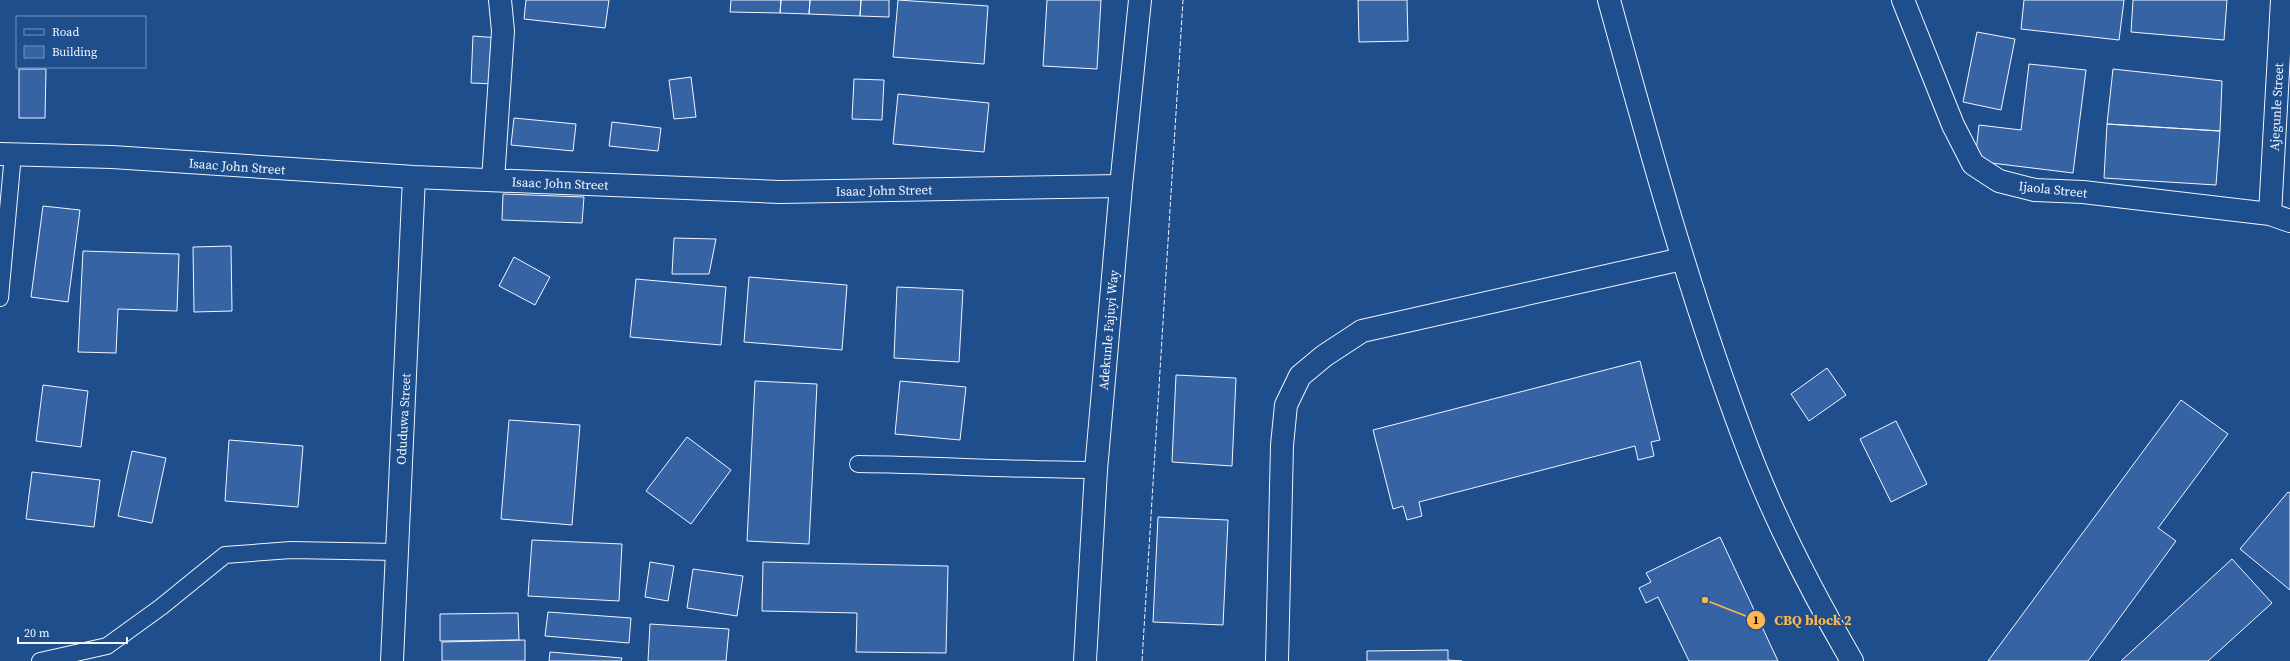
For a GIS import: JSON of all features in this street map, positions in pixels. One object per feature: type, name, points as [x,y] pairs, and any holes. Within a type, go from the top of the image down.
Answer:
[{"type":"street","points":[[493,180],[503,31],[500,0]]},
{"type":"street","name":"Adekunle Fajuyi Way","points":[[1085,661],[1096,470],[1121,186],[1140,0]]},
{"type":"street","points":[[1609,0],[1682,259],[1746,445],[1796,556],[1852,661]]},
{"type":"street","name":"Ijaola Street","points":[[1903,0],[1953,125],[1969,157],[1973,164],[1999,181],[2036,190],[2084,192],[2280,217]]},
{"type":"street","name":"Ajegunle Street","points":[[2280,217],[2282,0]]},
{"type":"street","name":"Isaac John Street","points":[[7,154],[112,157],[414,177],[780,192],[1121,186]]},
{"type":"street","name":"Oduduwa Street","points":[[392,661],[414,177]]},
{"type":"street","points":[[1277,661],[1282,445],[1286,405],[1300,376],[1324,356],[1362,331],[1682,259]]},
{"type":"lane","points":[[0,298],[7,154]]},
{"type":"lane","points":[[858,464],[943,465],[1018,470],[1096,470]]},
{"type":"lane","points":[[40,661],[107,646],[161,606],[225,555],[291,550],[397,552]]},
{"type":"building","points":[[526,0],[609,0],[605,28],[524,19]]},
{"type":"building","points":[[731,0],[781,0],[780,13],[730,12]]},
{"type":"building","points":[[781,0],[810,0],[809,14],[780,13]]},
{"type":"building","points":[[810,0],[861,0],[860,16],[809,14]]},
{"type":"building","points":[[861,0],[889,0],[889,17],[860,16]]},
{"type":"building","points":[[898,0],[988,6],[984,64],[893,57]]},
{"type":"building","points":[[1047,0],[1101,0],[1097,69],[1043,66]]},
{"type":"building","points":[[1358,0],[1407,0],[1408,41],[1359,42]]},
{"type":"building","points":[[2024,0],[2124,0],[2119,40],[2021,29]]},
{"type":"building","points":[[2133,0],[2227,0],[2224,40],[2131,32]]},
{"type":"building","points":[[1977,32],[2015,39],[2001,110],[1963,102]]},
{"type":"building","points":[[473,36],[499,38],[497,84],[471,83]]},
{"type":"building","points":[[2029,64],[2086,70],[2073,173],[1975,161],[1979,125],[2021,130]]},
{"type":"building","points":[[19,69],[46,69],[45,118],[19,118]]},
{"type":"building","points":[[2113,69],[2222,81],[2220,131],[2107,124]]},
{"type":"building","points":[[691,77],[696,117],[674,119],[669,80]]},
{"type":"building","points":[[854,79],[884,80],[882,120],[852,119]]},
{"type":"building","points":[[898,94],[989,103],[984,152],[893,144]]},
{"type":"building","points":[[514,118],[576,124],[573,151],[511,145]]},
{"type":"building","points":[[612,122],[661,128],[658,151],[609,146]]},
{"type":"building","points":[[2107,124],[2220,131],[2216,185],[2104,178]]},
{"type":"building","points":[[503,194],[584,197],[582,223],[502,220]]},
{"type":"building","points":[[43,206],[80,210],[68,302],[31,297]]},
{"type":"building","points":[[674,238],[716,239],[709,274],[672,274]]},
{"type":"building","points":[[231,246],[232,311],[194,312],[193,247]]},
{"type":"building","points":[[83,251],[179,254],[177,311],[118,309],[116,353],[78,352]]},
{"type":"building","points":[[514,257],[550,277],[535,305],[499,286]]},
{"type":"building","points":[[749,277],[847,285],[842,350],[744,342]]},
{"type":"building","points":[[636,279],[726,287],[721,345],[630,337]]},
{"type":"building","points":[[897,287],[963,290],[959,362],[894,358]]},
{"type":"building","points":[[1640,361],[1660,440],[1651,442],[1654,456],[1638,460],[1635,446],[1419,502],[1422,516],[1407,520],[1403,506],[1393,509],[1373,430]]},
{"type":"building","points":[[1827,368],[1846,395],[1809,421],[1791,394]]},
{"type":"building","points":[[1176,375],[1236,378],[1232,466],[1172,462]]},
{"type":"building","points":[[755,381],[817,384],[809,544],[747,541]]},
{"type":"building","points":[[900,381],[966,387],[960,440],[895,434]]},
{"type":"building","points":[[43,385],[88,391],[81,447],[36,441]]},
{"type":"building","points":[[2181,400],[2228,434],[2158,528],[2176,541],[2088,661],[1988,661]]},
{"type":"building","points":[[509,420],[580,425],[572,525],[501,519]]},
{"type":"building","points":[[1896,421],[1927,484],[1891,502],[1860,439]]},
{"type":"building","points":[[687,437],[731,470],[691,524],[646,491]]},
{"type":"building","points":[[229,440],[303,446],[298,507],[225,501]]},
{"type":"building","points":[[132,451],[166,458],[152,523],[118,516]]},
{"type":"building","points":[[32,472],[100,480],[94,527],[26,519]]},
{"type":"building","points":[[2288,492],[2290,493],[2290,590],[2240,549]]},
{"type":"building","points":[[1158,517],[1228,520],[1223,625],[1153,622]]},
{"type":"building","points":[[1720,537],[1778,661],[1689,661],[1658,597],[1646,603],[1639,588],[1651,582],[1646,573]]},
{"type":"building","points":[[532,540],[622,544],[619,601],[528,596]]},
{"type":"building","points":[[2232,559],[2272,603],[2208,661],[2121,661]]},
{"type":"building","points":[[650,562],[674,566],[668,601],[645,597]]},
{"type":"building","points":[[763,562],[948,566],[946,653],[856,652],[857,613],[762,611]]},
{"type":"building","points":[[693,569],[743,576],[737,616],[687,608]]},
{"type":"building","points":[[548,612],[631,618],[629,643],[545,636]]},
{"type":"building","points":[[518,613],[519,640],[440,641],[440,614]]},
{"type":"building","points":[[650,624],[729,629],[726,661],[648,661]]},
{"type":"building","points":[[525,640],[525,661],[442,661],[442,642]]},
{"type":"building","points":[[1448,650],[1448,660],[1462,661],[1367,661],[1367,651]]},
{"type":"building","points":[[550,652],[622,658],[621,661],[549,661]]},
{"type":"fence","points":[[1142,661],[1183,0]]},
{"type":"place","name":"CBQ block 2","points":[[1705,600]]}]
